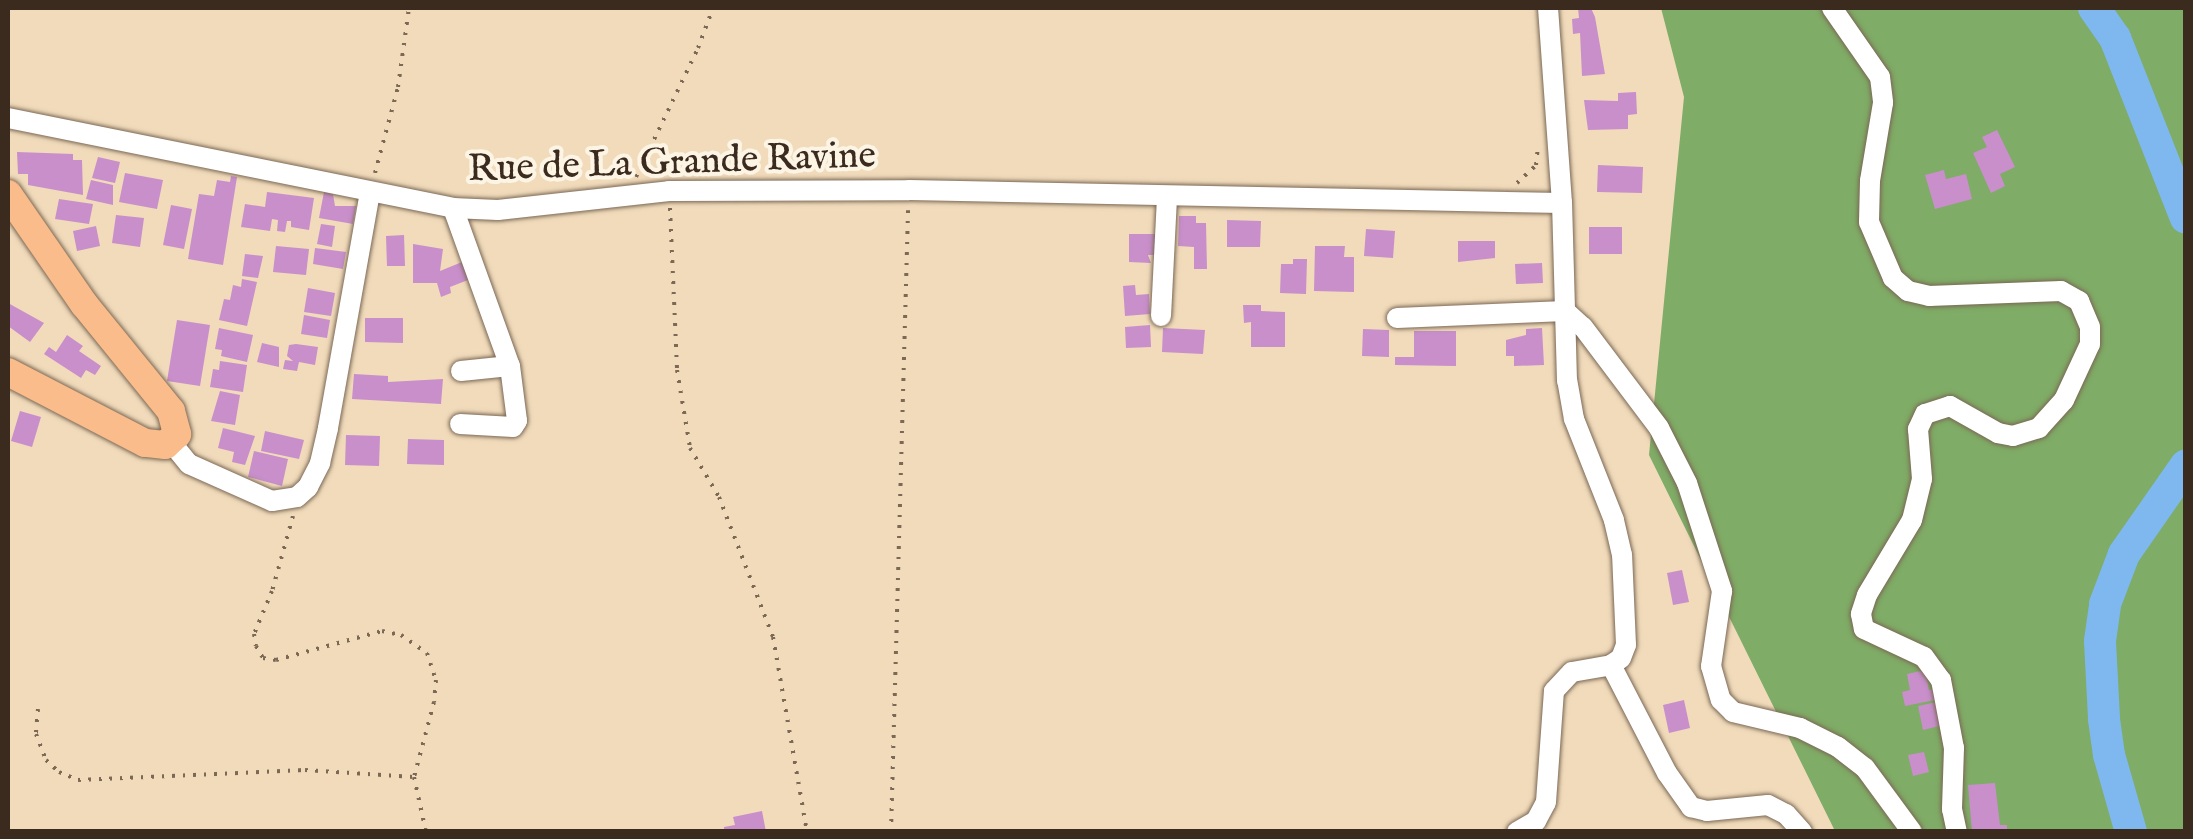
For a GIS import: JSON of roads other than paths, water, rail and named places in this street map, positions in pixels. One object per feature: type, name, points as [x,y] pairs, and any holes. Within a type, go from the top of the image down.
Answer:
[{"type":"main road","points":[[8,194],[84,304],[170,411],[177,434],[171,442],[144,443],[8,372]]},
{"type":"street","points":[[1517,832],[1536,821],[1546,802],[1554,691],[1572,672],[1611,666],[1621,658],[1626,645],[1622,556],[1604,488],[1574,419],[1567,381],[1562,203],[1548,8]]},
{"type":"street","points":[[1832,8],[1880,77],[1883,104],[1870,181],[1870,222],[1892,278],[1908,290],[1930,296],[2061,291],[2079,302],[2090,326],[2090,344],[2064,400],[2039,428],[2013,436],[1998,433],[1950,406],[1932,408],[1925,414],[1918,429],[1922,479],[1912,520],[1867,594],[1861,614],[1864,629],[1924,657],[1941,680],[1954,748],[1952,809],[1958,832]]},
{"type":"street","name":"Rue de La Grande Ravine","points":[[8,118],[453,208],[498,210],[632,185],[663,183],[1562,203]]},
{"type":"street","points":[[171,442],[189,464],[232,486],[272,501],[298,498],[320,463],[370,192]]},
{"type":"street","points":[[1161,316],[1167,197]]},
{"type":"street","points":[[453,208],[510,366],[516,425],[460,424]]},
{"type":"street","points":[[1397,318],[1565,311],[1599,344],[1659,428],[1680,467],[1722,591],[1711,666],[1721,700],[1733,712],[1800,728],[1838,747],[1865,768],[1912,832]]},
{"type":"street","points":[[461,371],[510,366]]},
{"type":"street","points":[[1611,666],[1667,774],[1691,806],[1707,811],[1768,805],[1802,832]]},
{"type":"waterway","points":[[2094,8],[2115,38],[2186,218]]},
{"type":"waterway","points":[[2131,832],[2109,755],[2104,718],[2100,641],[2105,604],[2124,554],[2186,465]]}]
